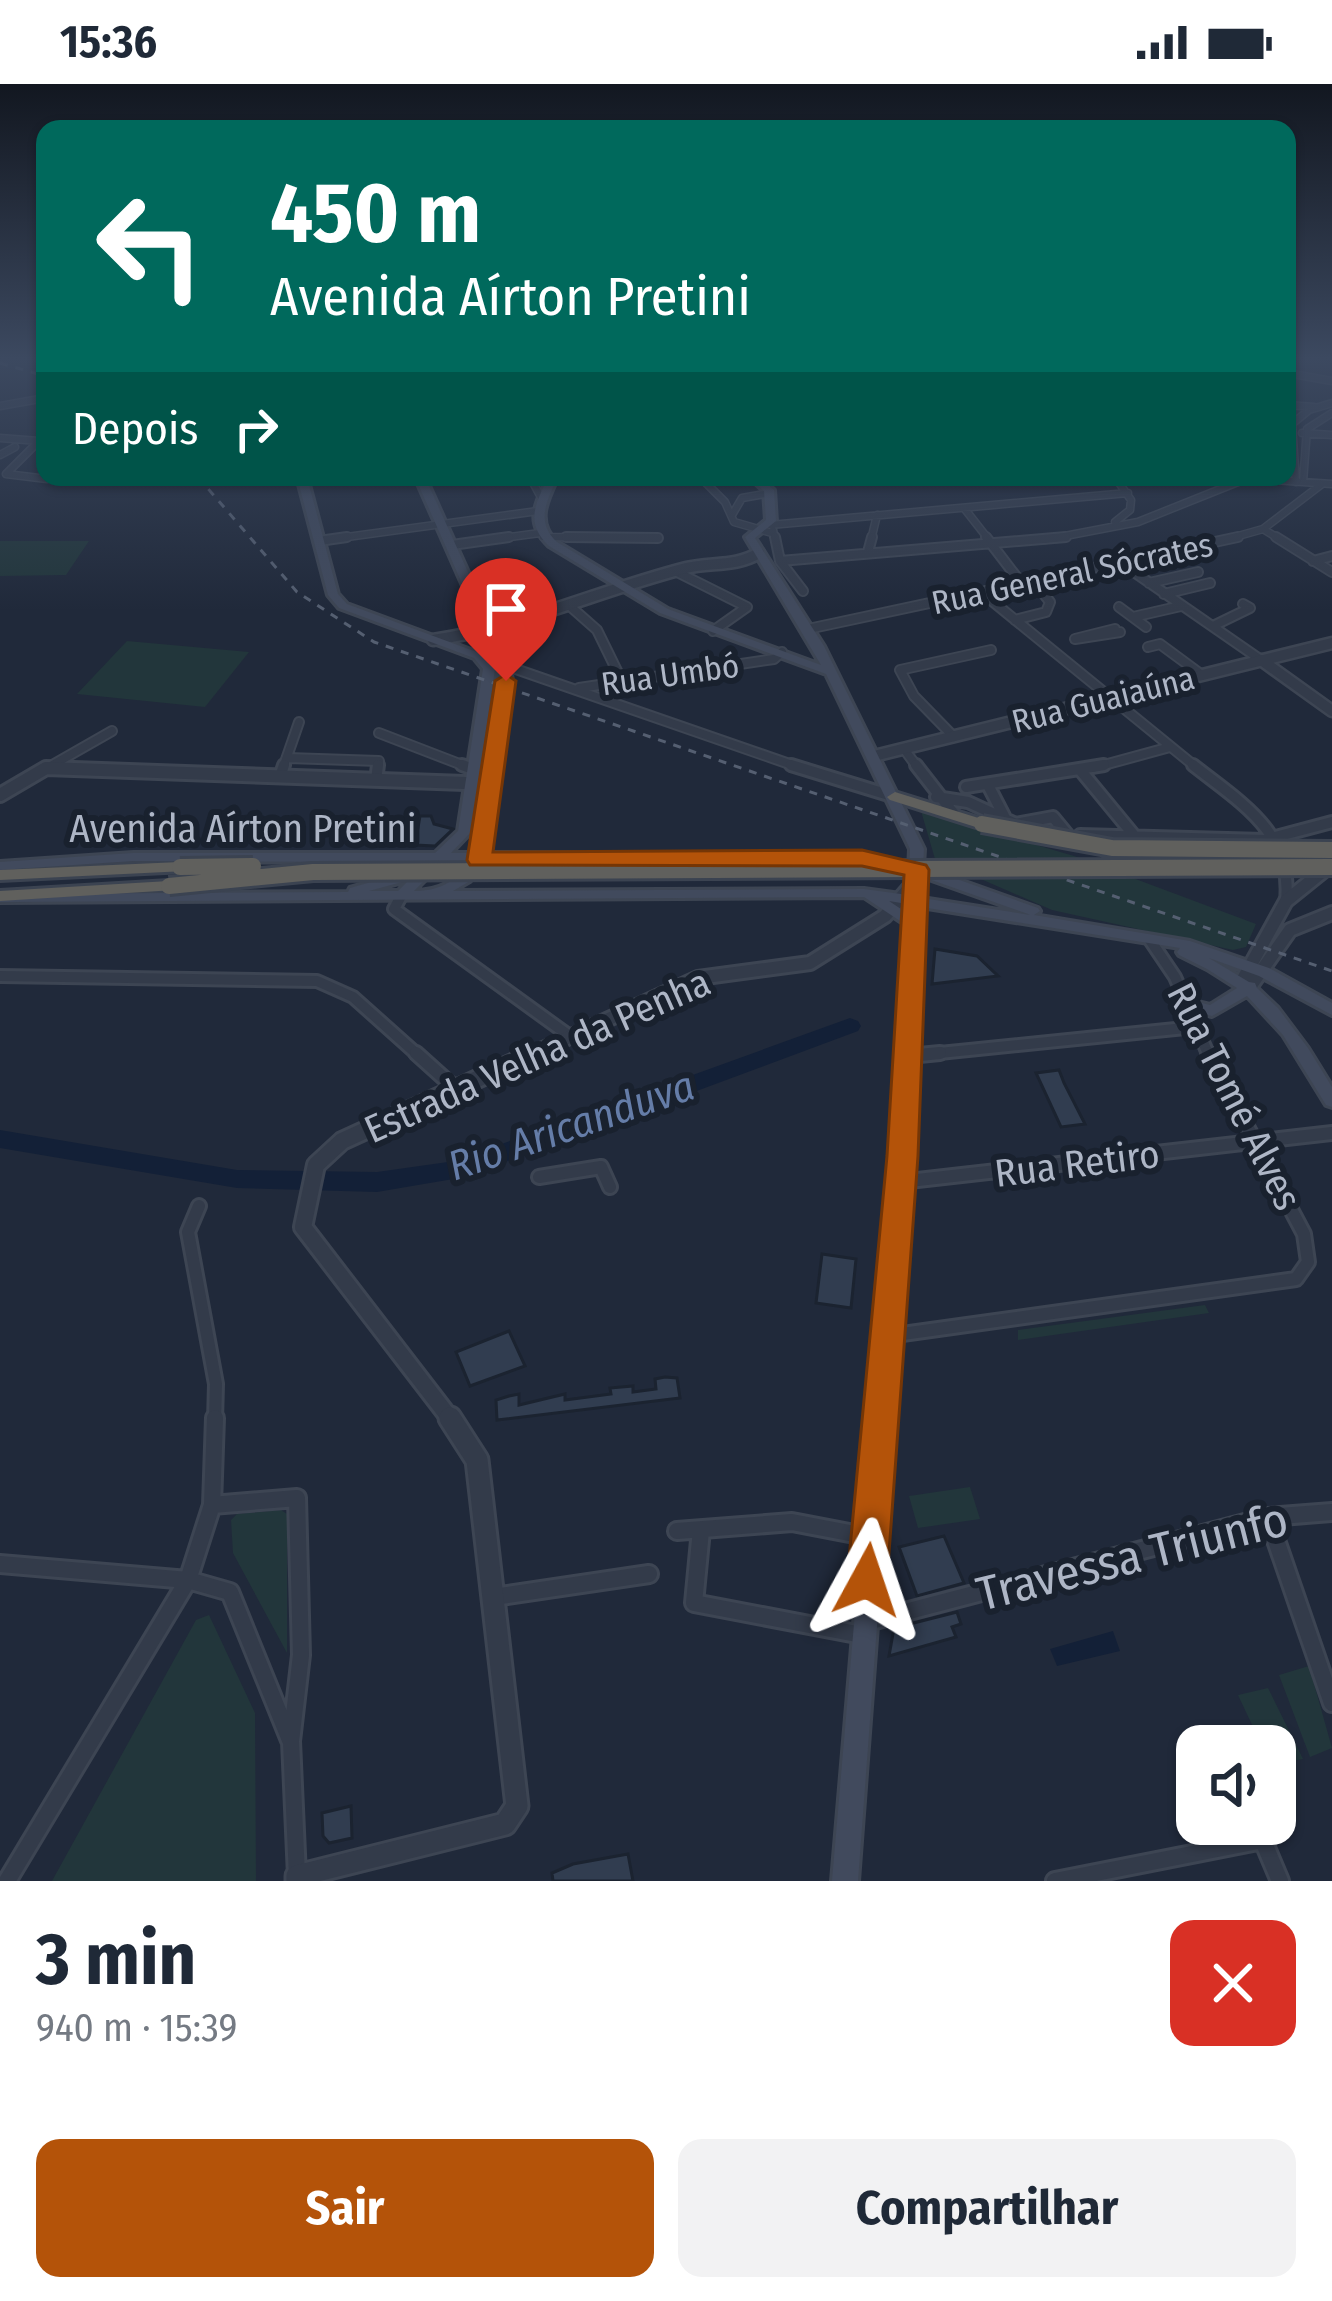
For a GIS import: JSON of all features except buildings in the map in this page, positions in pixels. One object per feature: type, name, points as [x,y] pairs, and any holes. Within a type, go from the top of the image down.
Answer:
[{"type":"highway","points":[[896,796],[1041,839],[1114,847],[1332,850]]},
{"type":"highway","points":[[29,872],[92,860]]},
{"type":"highway","name":"Avenida Aírton Pretini","points":[[0,875],[180,867],[1332,864]]},
{"type":"highway","name":"Avenida Aírton Pretini","points":[[0,897],[313,872],[1332,864]]},
{"type":"main road","points":[[304,486],[333,595],[344,606],[468,652],[489,669],[464,832],[401,896]]},
{"type":"main road","points":[[424,486],[505,664],[493,784],[479,860],[465,878],[436,896]]},
{"type":"main road","points":[[549,486],[540,505],[542,535],[626,592],[713,632],[828,666]]},
{"type":"main road","points":[[763,486],[770,493],[773,526],[750,536],[808,629],[915,839],[917,874],[904,901],[914,924],[909,1056],[845,1881]]},
{"type":"main road","points":[[468,652],[474,639],[491,634]]},
{"type":"main road","name":"Avenida Aírton Pretini","points":[[0,866],[92,860],[862,858],[1070,923]]},
{"type":"main road","points":[[329,898],[397,879],[406,871],[401,859]]},
{"type":"main road","name":"Avenida Aírton Pretini","points":[[0,897],[864,893],[904,901]]},
{"type":"main road","points":[[965,906],[986,893]]},
{"type":"main road","points":[[904,901],[965,906],[1143,937],[1332,1010]]},
{"type":"main road","points":[[1189,1005],[1212,1011],[1252,977]]},
{"type":"main road","points":[[1252,977],[1332,1101]]},
{"type":"main road","points":[[1287,1026],[1294,1006],[1311,1000]]},
{"type":"street","points":[[1299,482],[1305,443]]},
{"type":"street","points":[[36,444],[5,474],[36,478]]},
{"type":"street","points":[[0,455],[15,447]]},
{"type":"street","points":[[1296,470],[1299,482]]},
{"type":"street","points":[[1296,482],[1327,484]]},
{"type":"street","name":"Rua General Sócrates","points":[[808,629],[1263,529],[1327,484]]},
{"type":"street","points":[[319,541],[540,505],[533,486]]},
{"type":"street","points":[[708,486],[734,523],[756,530]]},
{"type":"street","points":[[1122,486],[1131,505]]},
{"type":"street","points":[[781,561],[994,547],[1162,517],[1230,486]]},
{"type":"street","points":[[732,515],[742,498],[770,493]]},
{"type":"street","points":[[803,591],[781,561],[773,526],[1128,493]]},
{"type":"street","points":[[1131,505],[1162,517]]},
{"type":"street","points":[[1107,527],[1131,505]]},
{"type":"street","points":[[964,508],[1022,584]]},
{"type":"street","points":[[868,552],[877,515]]},
{"type":"street","points":[[1263,529],[1332,572]]},
{"type":"street","points":[[452,545],[542,535],[658,538]]},
{"type":"street","points":[[433,640],[491,634],[676,572],[747,560],[759,553]]},
{"type":"street","points":[[1313,561],[1332,556]]},
{"type":"street","points":[[1121,563],[1332,710]]},
{"type":"street","points":[[676,572],[747,607],[713,632]]},
{"type":"street","points":[[1149,583],[1198,572]]},
{"type":"street","points":[[1164,594],[1210,583]]},
{"type":"street","points":[[981,592],[1277,837],[1288,872],[1286,902],[1252,977]]},
{"type":"street","points":[[1015,620],[1046,612],[1050,602],[1042,593]]},
{"type":"street","points":[[1213,626],[1250,609],[1244,604]]},
{"type":"street","points":[[1133,617],[1181,606]]},
{"type":"street","points":[[571,607],[593,624],[622,681]]},
{"type":"street","points":[[1119,607],[1146,627]]},
{"type":"street","points":[[1048,647],[1118,631]]},
{"type":"street","name":"Rua Guaiaúna","points":[[874,756],[1332,643]]},
{"type":"street","points":[[1148,647],[1160,644],[1202,675]]},
{"type":"street","name":"Rua Umbó","points":[[758,646],[766,654],[764,661]]},
{"type":"street","points":[[954,736],[914,696],[900,670],[991,650]]},
{"type":"street","name":"Rua Umbó","points":[[576,688],[764,661],[785,653]]},
{"type":"street","points":[[505,664],[702,737],[896,796]]},
{"type":"street","points":[[280,777],[299,722]]},
{"type":"street","points":[[0,795],[112,731]]},
{"type":"street","points":[[379,733],[493,784]]},
{"type":"street","points":[[966,787],[1081,771],[1170,747]]},
{"type":"street","points":[[911,750],[936,797],[954,814]]},
{"type":"street","points":[[288,758],[379,761],[376,780]]},
{"type":"street","points":[[46,769],[376,780],[475,777]]},
{"type":"street","points":[[1081,771],[1137,839]]},
{"type":"street","points":[[988,785],[1010,821]]},
{"type":"street","points":[[936,797],[968,802],[1010,821],[1066,834],[1137,839],[1277,837],[1332,822]]},
{"type":"street","points":[[1286,902],[1332,864]]},
{"type":"street","points":[[401,896],[394,909],[571,1037]]},
{"type":"street","name":"Estrada Velha da Penha","points":[[491,1598],[477,1460],[468,1441],[303,1227],[316,1165],[342,1141],[708,975],[809,964],[904,901]]},
{"type":"street","points":[[1252,977],[1290,930],[1324,915],[1332,923]]},
{"type":"street","name":"Rua Tomé Alves","points":[[888,1336],[1288,1283],[1305,1270],[1310,1257],[1304,1234],[1195,1027],[1189,1005],[1143,937]]},
{"type":"street","points":[[0,976],[317,981],[352,998],[456,1089]]},
{"type":"street","points":[[909,1056],[1195,1027]]},
{"type":"street","name":"Rua Retiro","points":[[900,1182],[1332,1133]]},
{"type":"street","points":[[539,1177],[602,1166],[610,1187]]},
{"type":"street","points":[[7,1881],[188,1580],[212,1505],[216,1384],[188,1232],[199,1206]]},
{"type":"street","points":[[212,1505],[297,1498],[301,1655],[291,1741],[297,1879],[513,1818],[517,1806],[491,1598],[650,1574]]},
{"type":"street","name":"Travessa Triunfo","points":[[863,1629],[1268,1517],[1332,1512]]},
{"type":"street","points":[[1268,1517],[1325,1665],[1332,1703]]},
{"type":"street","points":[[677,1532],[806,1523],[870,1537]]},
{"type":"street","points":[[701,1530],[691,1598],[697,1605],[863,1629]]},
{"type":"street","points":[[0,1564],[221,1587],[236,1600],[291,1741]]},
{"type":"street","points":[[1055,1881],[1205,1845]]},
{"type":"street","points":[[1265,1845],[1280,1881]]},
{"type":"green space","points":[[0,541],[89,541],[66,575],[0,576]]},
{"type":"green space","points":[[127,641],[249,652],[205,707],[77,694]]},
{"type":"green space","points":[[921,811],[1074,856],[1256,924],[1246,947],[1233,950],[1052,910],[935,859]]},
{"type":"green space","points":[[1205,1305],[1209,1313],[1018,1340],[1018,1330]]},
{"type":"green space","points":[[970,1487],[980,1519],[918,1528],[909,1496]]},
{"type":"green space","points":[[281,1510],[287,1514],[287,1653],[233,1553],[231,1520],[237,1514]]},
{"type":"green space","points":[[209,1615],[255,1713],[256,1881],[52,1881],[196,1620]]},
{"type":"green space","points":[[1309,1666],[1332,1748],[1310,1757],[1279,1675]]},
{"type":"green space","points":[[1268,1688],[1286,1725],[1252,1725],[1238,1695]]},
{"type":"water","points":[[1113,1631],[1120,1651],[1057,1666],[1050,1649]]},
{"type":"waterway","name":"Rio Aricanduva","points":[[0,1139],[237,1179],[377,1182],[457,1170],[850,1026]]},
{"type":"railway","points":[[206,486],[297,592],[374,642],[1332,971]]},
{"type":"route","points":[[506,681],[479,860],[862,858],[917,870],[903,1156],[867,1580]]}]
